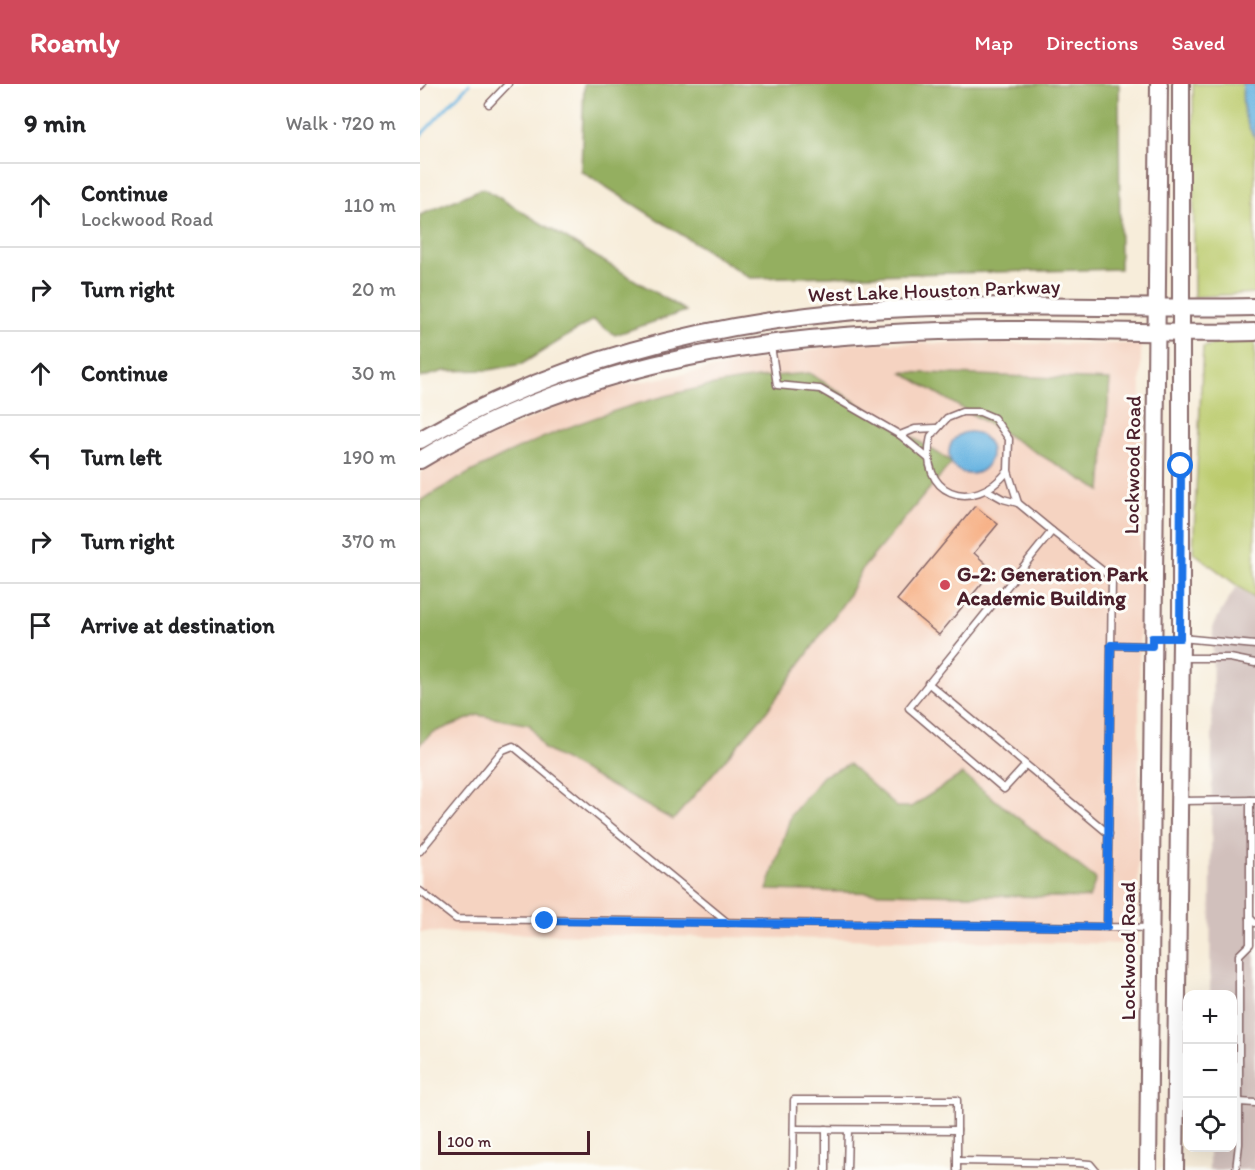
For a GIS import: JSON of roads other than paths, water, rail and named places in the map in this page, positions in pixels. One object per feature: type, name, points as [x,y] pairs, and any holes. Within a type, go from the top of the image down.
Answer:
[{"type":"main road","name":"Lockwood Road","points":[[1148,1170],[1159,84]]},
{"type":"main road","points":[[1175,1170],[1180,658],[1181,84]]},
{"type":"main road","name":"West Lake Houston Parkway","points":[[420,440],[464,414],[525,386],[605,357],[692,334],[767,321],[858,311],[967,308],[1255,307]]},
{"type":"main road","name":"West Lake Houston Parkway","points":[[420,460],[506,415],[597,380],[690,355],[770,342],[910,332],[1255,332]]},
{"type":"main road","points":[[1152,647],[1180,638]]},
{"type":"main road","points":[[1152,647],[1180,658]]},
{"type":"lane","points":[[489,104],[508,84]]},
{"type":"lane","points":[[770,342],[777,385],[820,389],[900,435],[929,459]]},
{"type":"lane","points":[[1008,471],[996,485],[987,490],[968,495],[948,491],[933,476],[929,459],[930,436],[947,418],[962,412],[980,412],[994,417],[1009,440],[1008,471],[1018,503]]},
{"type":"lane","points":[[900,435],[915,429],[936,428]]},
{"type":"lane","points":[[987,490],[1003,499],[1018,503],[1112,578],[1107,927]]},
{"type":"lane","points":[[1025,766],[1004,789],[909,708],[1052,531]]},
{"type":"lane","points":[[1180,638],[1255,645]]},
{"type":"lane","points":[[1111,645],[1152,647]]},
{"type":"lane","points":[[1180,658],[1230,658],[1255,663]]},
{"type":"lane","points":[[928,683],[1109,834]]},
{"type":"lane","points":[[420,851],[503,750],[513,746],[728,923]]},
{"type":"lane","points":[[1179,801],[1252,800],[1250,944],[1239,955],[1239,1144],[1236,1170]]},
{"type":"lane","points":[[420,891],[456,920],[1150,928]]},
{"type":"lane","points":[[793,1170],[794,1100],[957,1100],[957,1170]]},
{"type":"lane","points":[[1239,1102],[1255,1102]]},
{"type":"lane","points":[[794,1129],[957,1130]]},
{"type":"lane","points":[[826,1129],[826,1170]]},
{"type":"lane","points":[[848,1130],[848,1170]]},
{"type":"lane","points":[[957,1161],[1090,1164],[1095,1170]]},
{"type":"lane","points":[[998,1161],[998,1170]]},
{"type":"water","points":[[1243,84],[1255,84],[1255,138],[1244,112]]},
{"type":"water","points":[[970,432],[985,438],[991,453],[985,468],[970,474],[955,468],[949,453],[955,438]]},
{"type":"waterway","points":[[420,136],[469,84]]},
{"type":"place","name":"G-2: Generation Park Academic Building","points":[[945,585]]}]
